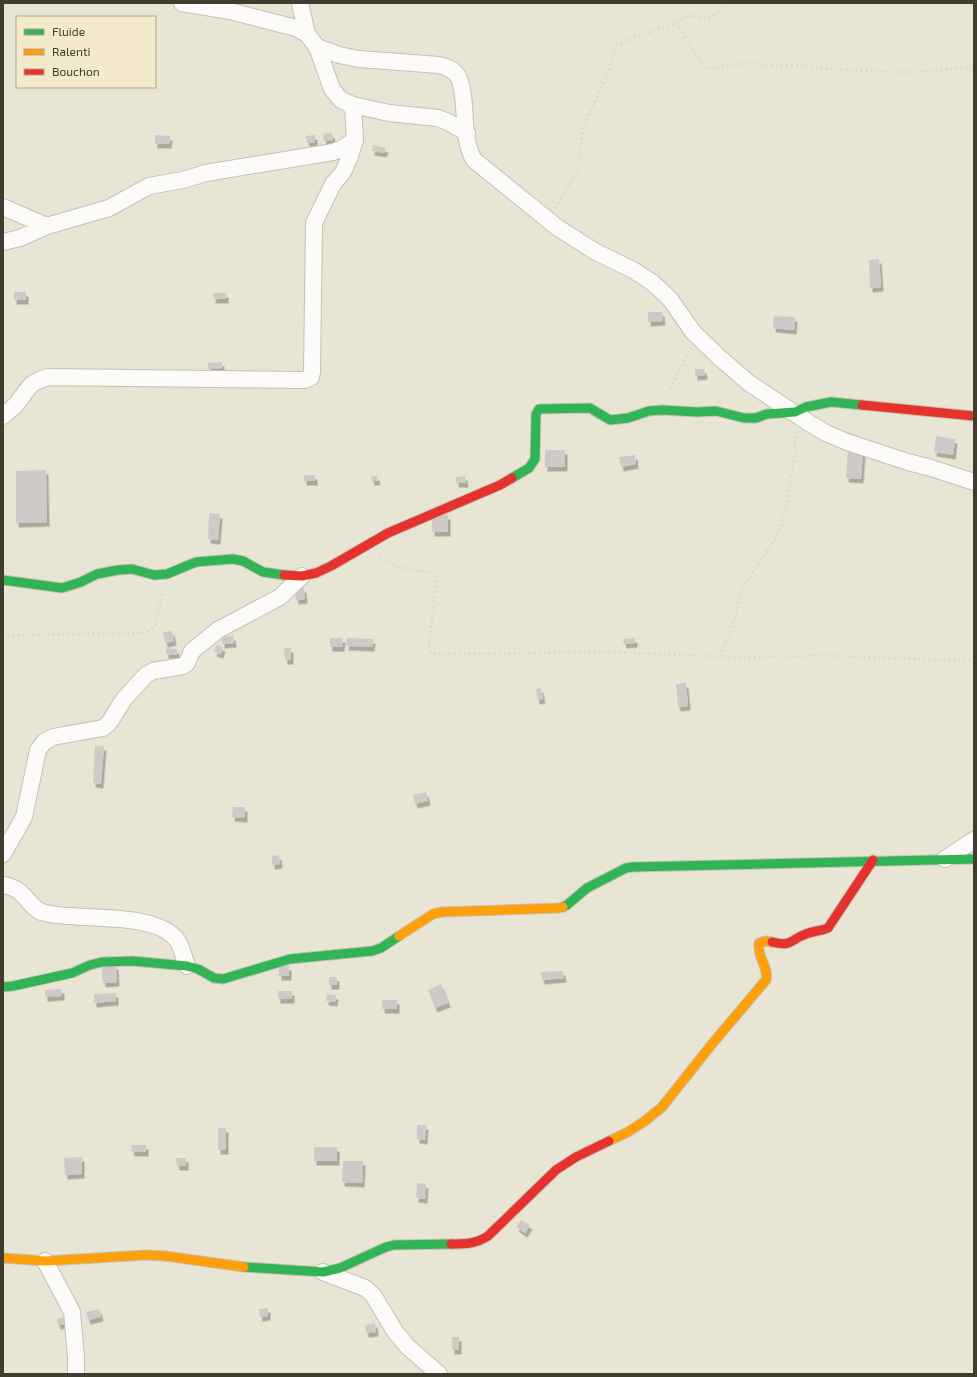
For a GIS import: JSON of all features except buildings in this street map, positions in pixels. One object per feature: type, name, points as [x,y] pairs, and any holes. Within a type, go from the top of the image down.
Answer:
[{"type":"street","points":[[182,3],[230,12],[296,28],[307,34],[317,47],[332,89],[341,100],[353,105],[388,113],[438,118],[467,133]]},
{"type":"street","points":[[300,3],[307,34]]},
{"type":"street","points":[[317,47],[339,55],[359,59],[439,64],[450,68],[458,75],[462,88],[468,146],[474,160],[547,221],[596,252],[633,270],[653,283],[670,299],[693,332],[749,382],[826,433],[847,442],[974,482]]},
{"type":"street","points":[[3,416],[19,402],[27,388],[38,380],[48,377],[305,380],[311,377],[314,223],[333,184],[346,166],[355,140],[353,105]]},
{"type":"street","points":[[3,242],[20,238],[47,226],[109,208],[149,186],[183,180],[206,173],[333,152],[355,140]]},
{"type":"street","points":[[3,208],[47,226]]},
{"type":"street","points":[[3,580],[62,588],[81,582],[97,574],[118,570],[132,569],[154,575],[166,574],[196,562],[233,559],[243,561],[263,572],[302,576],[316,573],[388,533],[500,485],[529,468],[535,459],[536,414],[539,409],[590,408],[610,420],[628,418],[649,411],[662,410],[697,412],[716,411],[744,418],[756,418],[767,414],[795,412],[806,407],[831,402],[974,416]]},
{"type":"street","points":[[3,854],[24,817],[38,750],[44,742],[53,738],[103,728],[109,723],[124,699],[146,675],[153,671],[183,666],[187,663],[192,652],[218,630],[280,597],[302,576]]},
{"type":"street","points":[[945,859],[974,840]]},
{"type":"street","points":[[3,987],[72,973],[90,965],[102,962],[132,961],[187,966],[214,978],[223,979],[290,959],[372,951],[381,948],[433,914],[442,912],[560,908],[567,905],[587,888],[626,868],[633,866],[974,858]]},
{"type":"street","points":[[3,1258],[45,1261],[146,1255],[165,1256],[242,1267],[324,1272],[340,1268],[386,1247],[394,1245],[469,1244],[480,1241],[488,1236],[556,1170],[576,1158],[628,1132],[645,1121],[662,1107],[712,1044],[766,980],[768,976],[758,952],[759,943],[762,941],[769,941],[782,944],[793,943],[802,935],[828,928],[873,860]]},
{"type":"street","points":[[3,885],[19,891],[34,908],[44,913],[70,917],[116,919],[154,925],[167,932],[177,940],[187,966]]},
{"type":"street","points":[[45,1261],[72,1312],[76,1374]]},
{"type":"street","points":[[324,1272],[365,1288],[373,1295],[396,1333],[408,1348],[440,1374]]},
{"type":"path","points":[[547,221],[575,176],[579,164],[583,127],[606,78],[617,45],[677,23],[682,17],[688,15],[707,18],[711,17],[725,6],[726,3]]},
{"type":"path","points":[[677,23],[703,66],[709,69],[751,62],[765,66],[801,65],[827,69],[895,72],[916,72],[974,67]]},
{"type":"path","points":[[662,410],[670,388],[688,353],[693,332]]},
{"type":"path","points":[[720,656],[734,621],[742,588],[777,536],[785,513],[789,494],[795,456],[795,440],[798,432],[809,422]]},
{"type":"path","points":[[369,544],[385,561],[394,566],[434,574],[436,581],[429,648],[431,652],[437,654],[619,652],[746,658],[779,656],[802,657],[810,655],[974,661]]},
{"type":"path","points":[[3,639],[17,635],[142,632],[150,630],[155,625],[166,574]]},
{"type":"traffic: fast","points":[[512,478],[529,468],[535,459],[536,414],[539,409],[590,408],[610,420],[628,418],[649,411],[662,410],[697,412],[716,411],[744,418],[756,418],[767,414],[795,412],[806,407],[831,402],[862,405]]},
{"type":"traffic: fast","points":[[3,580],[62,588],[81,582],[97,574],[118,570],[132,569],[154,575],[167,574],[196,562],[233,559],[243,561],[263,572],[284,575]]},
{"type":"traffic: fast","points":[[563,907],[587,888],[626,868],[633,867],[974,859]]},
{"type":"traffic: fast","points":[[3,987],[72,973],[90,965],[102,962],[132,961],[187,966],[198,969],[214,978],[223,979],[290,959],[372,951],[381,948],[399,936]]},
{"type":"traffic: fast","points":[[244,1267],[323,1272],[340,1268],[386,1247],[394,1245],[451,1244]]},
{"type":"traffic: slow","points":[[399,936],[433,914],[442,912],[563,907]]},
{"type":"traffic: slow","points":[[609,1141],[628,1132],[645,1121],[662,1107],[712,1044],[766,980],[766,971],[760,953],[759,943],[766,941],[772,942]]},
{"type":"traffic: slow","points":[[3,1258],[45,1261],[146,1255],[165,1256],[244,1267]]},
{"type":"traffic: jam","points":[[862,405],[974,416]]},
{"type":"traffic: jam","points":[[284,575],[302,576],[316,573],[388,533],[500,485],[512,478]]},
{"type":"traffic: jam","points":[[772,942],[784,944],[806,934],[828,928],[873,860]]},
{"type":"traffic: jam","points":[[451,1244],[466,1244],[484,1239],[556,1170],[576,1157],[609,1141]]}]
